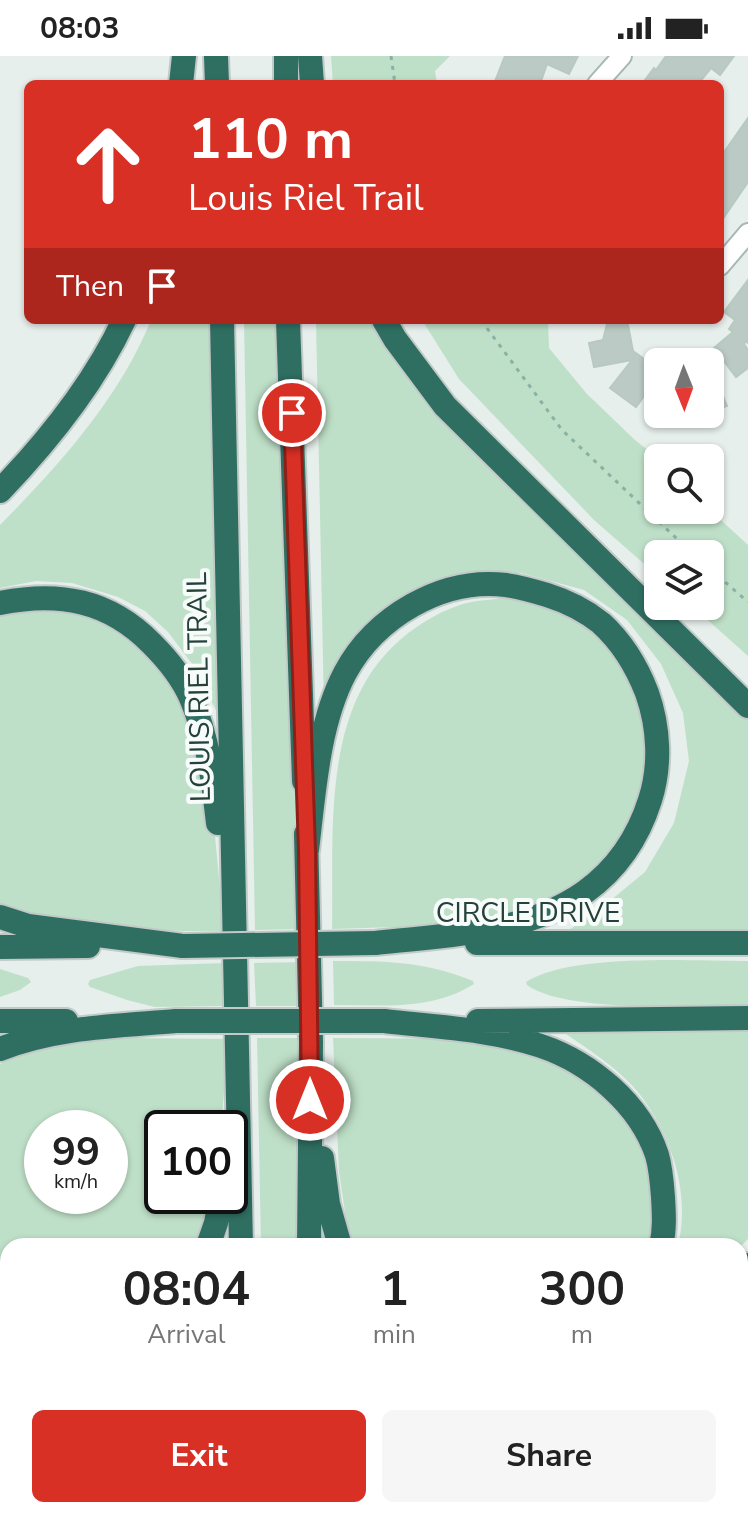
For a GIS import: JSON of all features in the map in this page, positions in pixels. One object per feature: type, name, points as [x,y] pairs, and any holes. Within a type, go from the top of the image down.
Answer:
[{"type":"highway","points":[[181,80],[184,56]]},
{"type":"highway","points":[[216,56],[217,80]]},
{"type":"highway","points":[[286,56],[286,80]]},
{"type":"highway","points":[[310,56],[312,80]]},
{"type":"highway","points":[[0,491],[81,394],[122,324]]},
{"type":"highway","name":"LOUIS RIEL TRAIL","points":[[222,324],[238,1052]]},
{"type":"highway","points":[[288,324],[307,850],[311,1042],[309,1238]]},
{"type":"highway","points":[[386,324],[445,406],[748,706]]},
{"type":"highway","points":[[307,850],[318,761],[345,674],[359,651],[378,631],[423,599],[452,589],[478,585],[504,585],[530,590],[576,607],[599,622],[631,659],[652,709],[657,735],[657,764],[645,814],[620,859],[584,893],[539,916],[489,930],[375,943]]},
{"type":"highway","points":[[0,603],[40,598],[95,605],[122,618],[143,635],[181,678],[192,699],[209,751],[235,979]]},
{"type":"highway","points":[[0,917],[28,926],[183,946]]},
{"type":"highway","name":"CIRCLE DRIVE","points":[[183,946],[748,943]]},
{"type":"highway","points":[[0,947],[183,946]]},
{"type":"highway","points":[[0,1021],[748,1018]]},
{"type":"highway","points":[[0,1049],[20,1041],[92,1028],[176,1021]]},
{"type":"highway","points":[[384,1021],[511,1038],[542,1046],[591,1071],[632,1110],[648,1134],[662,1179],[663,1238]]},
{"type":"highway","points":[[311,1042],[328,1204],[338,1238]]},
{"type":"highway","points":[[231,1110],[238,1052]]},
{"type":"highway","points":[[238,1052],[241,1238]]},
{"type":"highway","points":[[211,1238],[218,1214]]},
{"type":"street","points":[[601,80],[622,56]]},
{"type":"street","points":[[724,261],[748,233]]},
{"type":"path","points":[[391,56],[394,80]]},
{"type":"path","points":[[484,324],[562,430],[678,540]]},
{"type":"path","points":[[724,581],[748,602]]},
{"type":"green space","points":[[331,56],[450,56],[435,71],[436,80],[333,80]]},
{"type":"green space","points":[[149,324],[216,324],[224,726],[193,665],[168,632],[145,611],[118,597],[72,583],[36,581],[0,588],[0,525],[86,430],[138,349]]},
{"type":"green space","points":[[244,324],[288,324],[302,929],[255,930]]},
{"type":"green space","points":[[316,324],[385,324],[644,603],[644,620],[660,620],[748,715],[748,933],[565,933],[645,872],[674,823],[689,761],[683,713],[661,664],[627,620],[584,590],[521,573],[464,577],[412,596],[324,709]]},
{"type":"green space","points":[[425,324],[548,324],[549,348],[587,394],[644,447],[644,524],[724,523],[748,545],[748,656],[708,620],[724,620],[724,540],[644,540],[644,564],[594,520],[459,379]]},
{"type":"green space","points":[[502,598],[530,601],[568,612],[593,626],[633,671],[655,765],[619,856],[556,905],[460,925],[332,929],[333,813],[337,774],[344,736],[356,700],[375,667],[417,627],[461,605]]},
{"type":"green space","points":[[53,608],[85,612],[112,624],[149,650],[177,688],[209,773],[224,931],[80,926],[24,916],[0,906],[0,616]]},
{"type":"green space","points":[[333,961],[421,966],[455,974],[474,984],[458,993],[424,1003],[334,1005]]},
{"type":"green space","points":[[748,961],[748,1005],[601,1004],[546,994],[526,982],[572,966],[602,963]]},
{"type":"green space","points":[[302,962],[303,1006],[256,1006],[254,963]]},
{"type":"green space","points":[[224,963],[226,1006],[155,1007],[127,1000],[88,984],[90,980],[138,966]]},
{"type":"green space","points":[[0,969],[28,978],[31,982],[20,990],[0,997]]},
{"type":"green space","points":[[560,1030],[748,1030],[748,1238],[679,1238],[680,1184],[660,1125],[637,1091],[601,1058]]},
{"type":"green space","points":[[128,1038],[226,1039],[222,1110],[144,1110],[144,1214],[210,1214],[203,1238],[0,1238],[0,1064],[47,1048]]},
{"type":"green space","points":[[257,1038],[304,1038],[306,1238],[261,1238]]},
{"type":"green space","points":[[333,1038],[479,1039],[572,1067],[627,1114],[654,1165],[655,1238],[351,1238],[339,1172]]},
{"type":"building","points":[[505,56],[578,56],[569,74],[547,64],[541,80],[496,80]]},
{"type":"building","points":[[666,56],[734,56],[720,75],[711,68],[701,80],[645,80],[654,68],[656,70]]},
{"type":"building","points":[[748,118],[748,182],[724,217],[724,152]]},
{"type":"building","points":[[748,280],[748,343],[746,341],[744,344],[748,350],[748,368],[736,377],[724,361],[724,348],[714,348],[733,332],[729,329],[735,320],[724,312]]},
{"type":"building","points":[[607,324],[628,324],[633,351],[644,359],[644,396],[636,407],[610,388],[632,360],[594,367],[589,343],[603,340]]},
{"type":"route","points":[[292,413],[307,850],[310,1100]]}]
